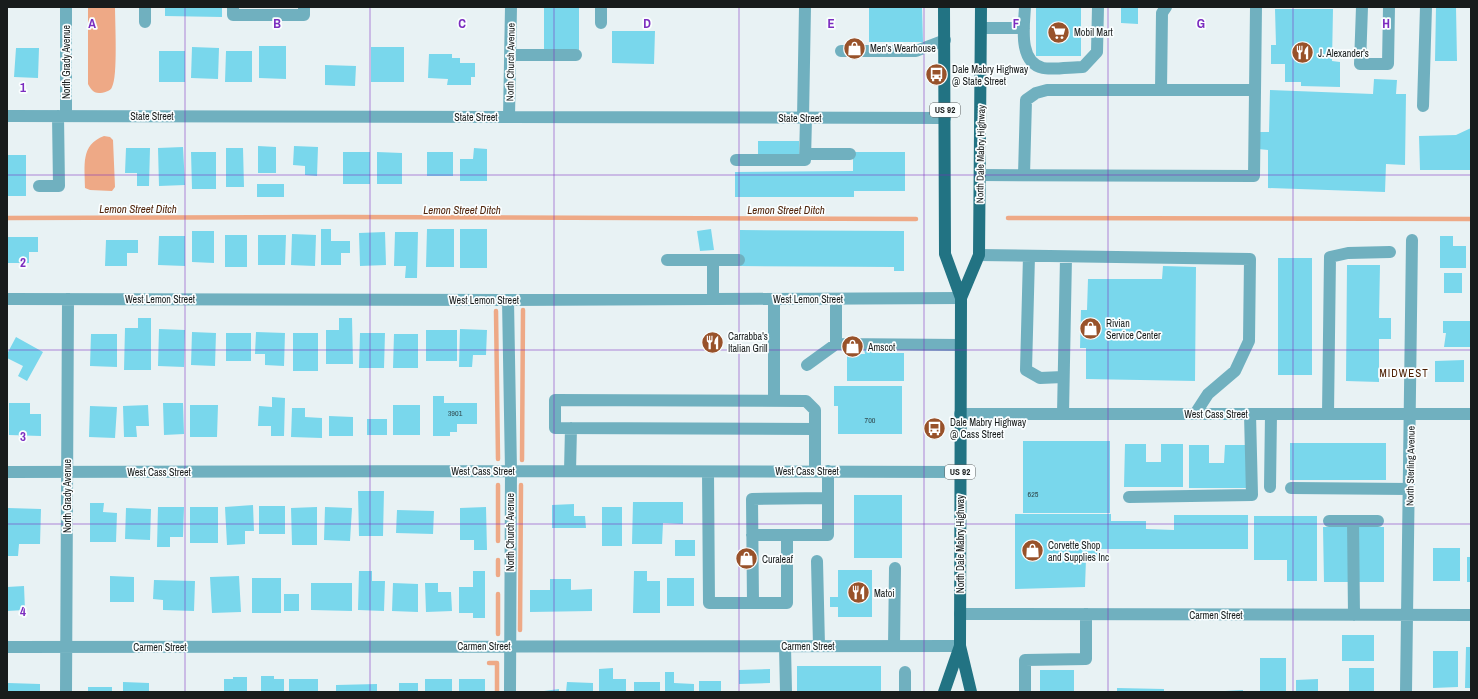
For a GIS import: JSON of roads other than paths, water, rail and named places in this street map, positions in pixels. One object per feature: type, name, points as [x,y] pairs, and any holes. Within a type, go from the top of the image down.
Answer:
[{"type":"main road","name":"North Dale Mabry Highway","points":[[944,7],[945,254],[961,298],[960,646],[971,692]]},
{"type":"main road","name":"North Dale Mabry Highway","points":[[961,298],[979,255],[982,7]]},
{"type":"main road","name":"North Dale Mabry Highway","points":[[944,692],[960,646]]},
{"type":"street","name":"North Grady Avenue","points":[[39,186],[59,186],[66,7]]},
{"type":"street","points":[[145,7],[145,22]]},
{"type":"street","points":[[233,7],[233,15],[274,11],[304,15],[304,7]]},
{"type":"street","name":"North Church Avenue","points":[[509,118],[511,7]]},
{"type":"street","points":[[601,7],[601,23]]},
{"type":"street","points":[[736,160],[805,160],[805,7]]},
{"type":"street","points":[[1025,7],[1024,49],[1029,59],[1042,68],[1083,67],[1097,52],[1098,7]]},
{"type":"street","points":[[1161,90],[1162,13],[1166,7]]},
{"type":"street","points":[[980,175],[1254,176],[1256,7]]},
{"type":"street","points":[[1362,7],[1360,64],[1388,64],[1389,7]]},
{"type":"street","points":[[1423,106],[1426,7]]},
{"type":"street","points":[[981,28],[1024,28]]},
{"type":"street","points":[[841,51],[916,51],[945,40]]},
{"type":"street","points":[[510,56],[576,55]]},
{"type":"street","points":[[1024,175],[1026,100],[1036,93],[1047,90],[1255,90]]},
{"type":"street","name":"State Street","points":[[7,116],[945,118]]},
{"type":"street","points":[[805,154],[850,154]]},
{"type":"street","name":"North Sterling Avenue","points":[[1406,692],[1412,240]]},
{"type":"street","points":[[1328,414],[1330,257],[1348,253],[1390,252]]},
{"type":"street","points":[[979,255],[1250,259],[1249,341],[1235,371],[1208,394],[1195,414]]},
{"type":"street","points":[[1029,256],[1026,370],[1040,378],[1064,377]]},
{"type":"street","points":[[1063,414],[1066,257]]},
{"type":"street","points":[[667,260],[739,260]]},
{"type":"street","points":[[713,260],[713,299]]},
{"type":"street","name":"West Lemon Street","points":[[7,299],[508,300],[961,298]]},
{"type":"street","name":"North Grady Avenue","points":[[66,692],[68,299]]},
{"type":"street","points":[[774,299],[774,401]]},
{"type":"street","points":[[836,299],[836,344]]},
{"type":"street","name":"North Church Avenue","points":[[508,300],[511,471],[510,692]]},
{"type":"street","points":[[808,366],[836,344],[960,345]]},
{"type":"street","points":[[815,429],[555,428],[555,400],[806,401],[815,410],[815,429],[815,471]]},
{"type":"street","name":"West Cass Street","points":[[960,414],[1471,414]]},
{"type":"street","points":[[1129,496],[1252,495],[1250,414]]},
{"type":"street","points":[[1270,488],[1271,414]]},
{"type":"street","points":[[570,471],[571,428]]},
{"type":"street","points":[[752,535],[828,535],[828,471]]},
{"type":"street","name":"West Cass Street","points":[[7,472],[960,472]]},
{"type":"street","points":[[708,472],[709,603],[787,603],[787,535]]},
{"type":"street","points":[[1291,488],[1409,489]]},
{"type":"street","points":[[753,603],[752,499],[828,498]]},
{"type":"street","points":[[1329,521],[1378,521]]},
{"type":"street","points":[[1353,521],[1354,615]]},
{"type":"street","points":[[818,562],[819,646]]},
{"type":"street","points":[[894,646],[895,568]]},
{"type":"street","name":"Carmen Street","points":[[960,614],[1471,615]]},
{"type":"street","points":[[1025,692],[1025,660],[1086,659],[1086,614]]},
{"type":"street","points":[[785,646],[786,692]]},
{"type":"street","name":"Carmen Street","points":[[7,647],[960,646]]},
{"type":"street","points":[[905,672],[905,692]]},
{"type":"waterway","name":"Lemon Street Ditch","points":[[7,218],[341,217],[916,219]]},
{"type":"waterway","points":[[1008,218],[1471,219]]},
{"type":"waterway","points":[[522,460],[523,310]]},
{"type":"waterway","points":[[496,311],[498,459]]},
{"type":"waterway","points":[[498,485],[498,541]]},
{"type":"waterway","points":[[520,630],[521,485]]},
{"type":"waterway","points":[[498,560],[498,575]]},
{"type":"waterway","points":[[498,594],[498,634]]},
{"type":"waterway","points":[[489,663],[497,663],[497,692]]},
{"type":"place","name":"Mobil Mart","points":[[1059,32]]},
{"type":"place","name":"Men's Wearhouse","points":[[855,48]]},
{"type":"place","name":"J. Alexander's","points":[[1302,53]]},
{"type":"place","name":"Dale Mabry Highway @ State Street","points":[[936,75]]},
{"type":"place","name":"Rivian Service Center","points":[[1091,329]]},
{"type":"place","name":"Carrabba's Italian Grill","points":[[712,342]]},
{"type":"place","name":"Amscot","points":[[853,347]]},
{"type":"place","name":"Dale Mabry Highway @ Cass Street","points":[[934,428]]},
{"type":"place","name":"Corvette Shop and Supplies Inc","points":[[1033,551]]},
{"type":"place","name":"Curaleaf","points":[[747,559]]},
{"type":"place","name":"Matoi","points":[[858,593]]},
{"type":"district","name":"MIDWEST","points":[[1404,373]]}]
